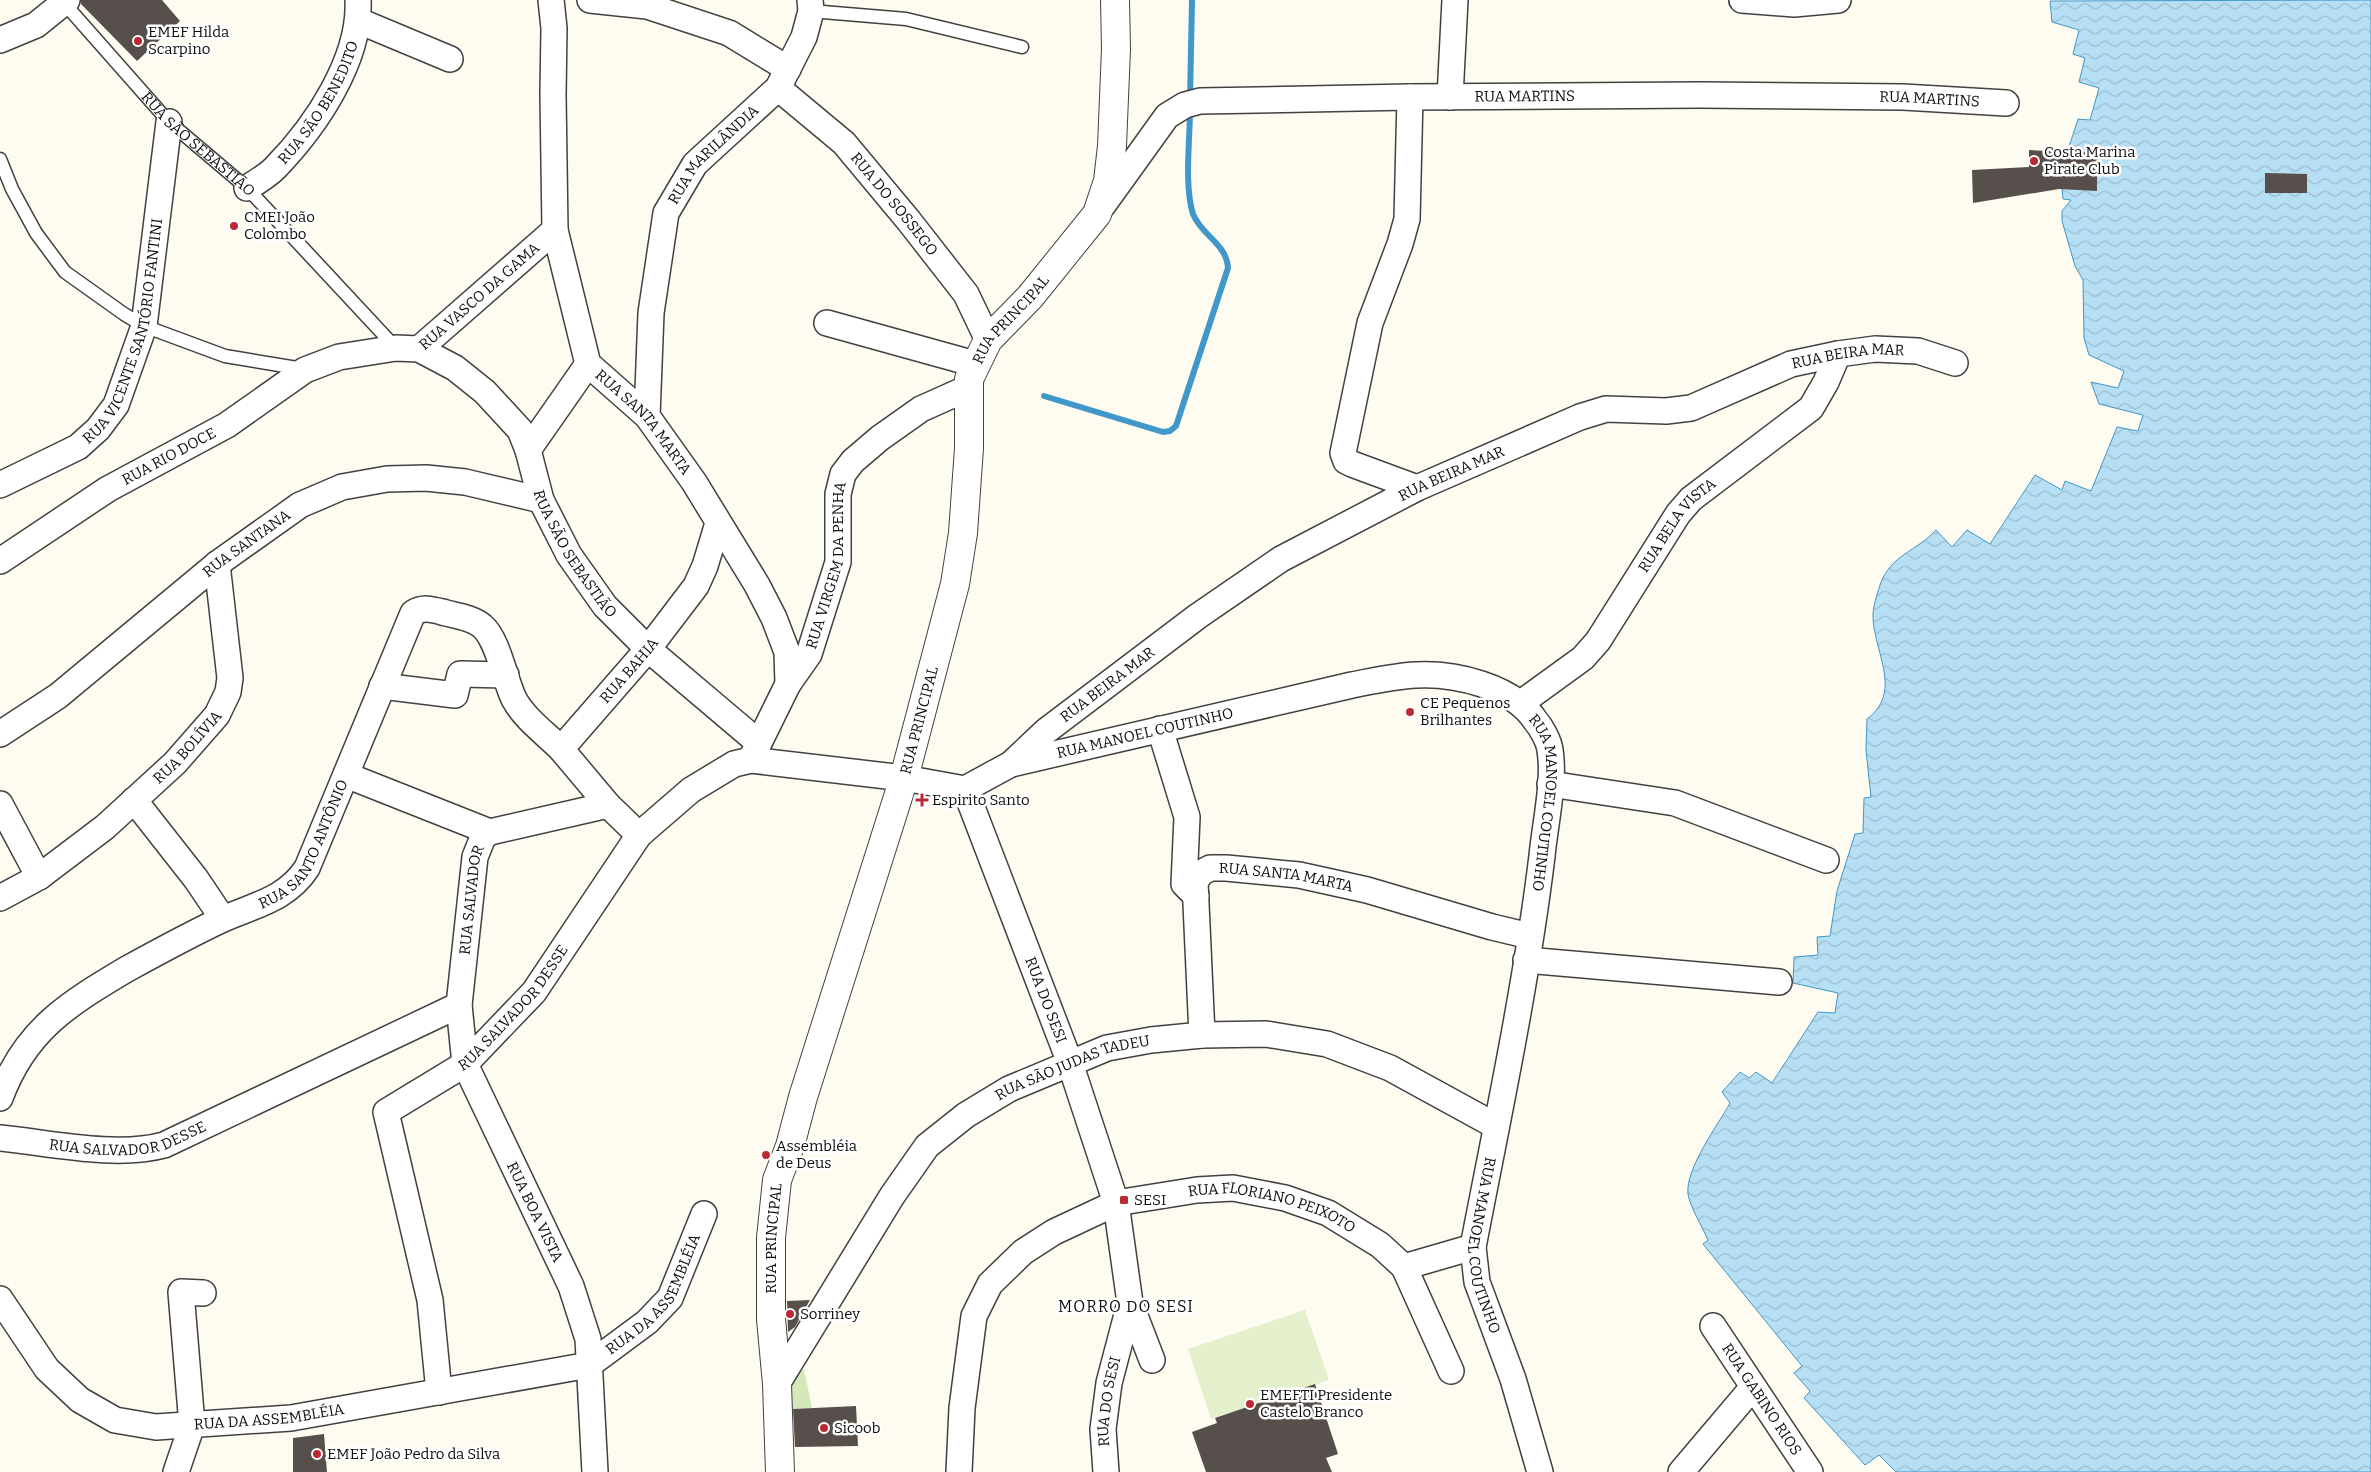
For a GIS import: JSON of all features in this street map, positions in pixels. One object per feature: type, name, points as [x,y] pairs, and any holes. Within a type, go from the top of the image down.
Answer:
[{"type":"street","name":"RUA SANTA MARTA","points":[[551,0],[554,28],[555,230],[588,364],[647,416],[694,482],[757,585],[774,618],[787,652],[788,684],[755,751]]},
{"type":"street","name":"RUA DO SOSSEGO","points":[[590,0],[647,6],[729,33],[783,78],[844,143],[909,221],[966,294],[988,340]]},
{"type":"street","name":"RUA PRINCIPAL","points":[[780,1472],[777,1384],[770,1319],[771,1238],[777,1180],[790,1146],[803,1097],[904,778],[955,584],[963,533],[972,376],[988,340],[1030,297],[1097,214],[1108,181],[1112,146],[1116,49],[1115,0]]},
{"type":"street","points":[[1450,96],[1455,0]]},
{"type":"street","points":[[1742,0],[1794,4],[1838,0]]},
{"type":"street","points":[[0,40],[36,25],[66,2]]},
{"type":"street","name":"RUA MARILÂNDIA","points":[[647,416],[651,313],[666,213],[695,164],[783,78],[804,37],[811,6]]},
{"type":"street","points":[[359,10],[450,59]]},
{"type":"street","name":"RUA SÃO BENEDITO","points":[[248,188],[274,169],[306,132],[351,52],[359,10]]},
{"type":"street","name":"RUA MARTINS","points":[[1097,214],[1167,116],[1185,105],[1217,99],[1410,96],[1893,97],[2006,103]]},
{"type":"street","points":[[1410,96],[1407,219],[1400,244],[1370,322],[1343,453],[1346,460],[1352,464],[1417,488]]},
{"type":"street","name":"RUA VICENTE SANTÓRIO FANTINI","points":[[0,485],[78,447],[98,429],[116,405],[144,326],[169,122]]},
{"type":"street","name":"RUA VASCO DA GAMA","points":[[339,357],[408,349],[555,230]]},
{"type":"street","points":[[827,322],[972,376]]},
{"type":"street","name":"RUA SÃO SEBASTIÃO","points":[[408,349],[455,368],[485,392],[520,430],[528,450],[541,500],[569,555],[605,606],[755,751]]},
{"type":"street","name":"RUA BEIRA MAR","points":[[1011,764],[1046,731],[1167,639],[1281,559],[1417,488],[1580,416],[1606,409],[1666,411],[1691,408],[1791,364],[1838,354],[1875,349],[1918,351],[1955,363]]},
{"type":"street","name":"RUA BELA VISTA","points":[[1521,703],[1588,652],[1678,514],[1691,499],[1811,408],[1826,382],[1838,354]]},
{"type":"street","name":"RUA RIO DOCE","points":[[0,561],[108,489],[227,425],[305,370],[339,357]]},
{"type":"street","points":[[528,450],[588,364]]},
{"type":"street","name":"RUA VIRGEM DA PENHA","points":[[788,684],[809,654],[838,562],[838,494],[843,474],[853,460],[880,438],[972,376]]},
{"type":"street","name":"RUA SANTANA","points":[[0,734],[58,696],[217,564],[300,504],[342,488],[387,479],[426,478],[465,482],[541,500]]},
{"type":"street","name":"RUA BAHIA","points":[[561,749],[648,649],[696,586],[705,566],[718,523]]},
{"type":"street","name":"RUA BOLÍVIA","points":[[0,898],[39,877],[105,827],[175,764],[217,715],[228,692],[230,678],[217,564]]},
{"type":"street","name":"RUA SANTO ANTÔNIO","points":[[0,1098],[8,1076],[39,1031],[74,1000],[157,952],[223,919],[266,903],[286,892],[298,882],[307,868],[413,613],[427,608],[464,618],[482,626],[490,639],[514,699],[521,709],[561,749]]},
{"type":"street","points":[[382,686],[455,695],[460,674],[506,676]]},
{"type":"street","name":"RUA MANOEL COUTINHO","points":[[965,789],[1011,764],[1392,676],[1418,674],[1453,678],[1487,686],[1521,703],[1536,720],[1550,749],[1550,784],[1530,936],[1473,1247],[1477,1282],[1513,1379],[1540,1472]]},
{"type":"street","points":[[1160,729],[1187,817],[1184,884],[1196,896]]},
{"type":"street","points":[[561,749],[608,805],[639,836]]},
{"type":"street","name":"RUA SALVADOR DESSE","points":[[465,1064],[534,992],[639,836],[691,790],[755,751],[904,778]]},
{"type":"street","points":[[346,775],[490,832]]},
{"type":"street","points":[[904,778],[965,789]]},
{"type":"street","points":[[1550,784],[1675,803],[1826,860]]},
{"type":"street","name":"RUA DO SESI","points":[[965,789],[1070,1062],[1116,1203],[1130,1303],[1152,1360]]},
{"type":"street","points":[[134,800],[196,880],[223,919]]},
{"type":"street","points":[[0,804],[39,877]]},
{"type":"street","name":"RUA SALVADOR","points":[[459,1005],[475,857],[483,836],[490,832],[608,805]]},
{"type":"street","name":"RUA SANTA MARTA","points":[[1202,1035],[1195,882],[1201,874],[1210,868],[1299,875],[1367,890],[1492,927],[1530,936]]},
{"type":"street","points":[[1526,960],[1779,982]]},
{"type":"street","name":"RUA SALVADOR DESSE","points":[[0,1138],[121,1150],[144,1150],[164,1145],[459,1005],[465,1064]]},
{"type":"street","name":"RUA SÃO JUDAS TADEU","points":[[777,1384],[892,1196],[926,1146],[966,1115],[1009,1090],[1070,1062],[1107,1048],[1151,1040],[1202,1035],[1266,1034],[1327,1044],[1390,1068],[1496,1126]]},
{"type":"street","points":[[439,1392],[430,1300],[386,1112],[465,1064]]},
{"type":"street","name":"RUA BOA VISTA","points":[[465,1064],[571,1286],[588,1339],[589,1365]]},
{"type":"street","name":"RUA FLORIANO PEIXOTO","points":[[959,1472],[962,1408],[974,1316],[990,1284],[1023,1252],[1054,1232],[1116,1203],[1197,1190],[1233,1188],[1285,1198],[1328,1213],[1380,1245],[1404,1267],[1451,1371]]},
{"type":"street","name":"RUA DA ASSEMBLÉIA","points":[[0,1299],[47,1369],[80,1400],[115,1420],[156,1427],[291,1418],[589,1365],[647,1322],[670,1298],[704,1214]]},
{"type":"street","points":[[1404,1267],[1473,1247]]},
{"type":"street","points":[[176,1472],[192,1425],[181,1292],[203,1294]]},
{"type":"street","name":"RUA DO SESI","points":[[1106,1472],[1103,1429],[1109,1383],[1130,1303]]},
{"type":"street","name":"RUA GABINO RIOS","points":[[1713,1326],[1753,1387],[1798,1468]]},
{"type":"street","name":"RUA DA ASSEMBLÉIA","points":[[589,1365],[595,1472]]},
{"type":"street","points":[[1681,1472],[1753,1387]]},
{"type":"lane","name":"RUA SÃO SEBASTIÃO","points":[[66,2],[169,122],[248,188],[408,349]]},
{"type":"lane","points":[[811,6],[906,19],[1022,47]]},
{"type":"lane","points":[[0,158],[6,190],[65,272],[144,326],[225,356],[305,370]]},
{"type":"green space","points":[[1305,1310],[1329,1380],[1211,1419],[1188,1349]]},
{"type":"green space","points":[[804,1369],[812,1408],[791,1409],[791,1380]]},
{"type":"water","points":[[2371,0],[2371,1472],[1896,1472],[1879,1455],[1865,1465],[1804,1398],[1810,1391],[1794,1373],[1802,1366],[1703,1244],[1708,1240],[1689,1199],[1688,1184],[1697,1160],[1730,1103],[1722,1092],[1740,1072],[1749,1078],[1756,1072],[1772,1083],[1818,1012],[1835,1013],[1838,993],[1793,983],[1794,957],[1818,955],[1817,937],[1830,936],[1837,891],[1855,834],[1863,833],[1864,798],[1871,797],[1866,750],[1867,719],[1878,708],[1884,696],[1884,670],[1874,629],[1873,615],[1876,596],[1885,575],[1897,560],[1936,530],[1952,547],[1967,530],[1990,544],[2035,475],[2062,490],[2065,481],[2091,491],[2117,427],[2138,431],[2143,415],[2099,404],[2091,382],[2118,388],[2124,371],[2089,355],[2084,338],[2083,280],[2075,266],[2062,221],[2062,211],[2071,200],[2063,199],[2062,177],[2078,119],[2090,120],[2099,88],[2079,82],[2085,58],[2073,54],[2079,30],[2052,22],[2050,1]]},
{"type":"building","name":"EMEF Hilda Scarpino","points":[[81,0],[162,0],[180,21],[137,61],[81,4]]},
{"type":"building","points":[[2029,150],[2097,153],[2097,191],[2059,189],[1973,203],[1972,170],[2029,167]]},
{"type":"building","points":[[2265,173],[2307,174],[2307,193],[2265,193]]},
{"type":"building","points":[[810,1300],[795,1327],[788,1332],[787,1301]]},
{"type":"building","points":[[1315,1384],[1338,1454],[1326,1458],[1332,1472],[1206,1472],[1192,1432],[1217,1423],[1215,1418]]},
{"type":"building","points":[[856,1406],[858,1446],[795,1447],[793,1409]]},
{"type":"building","points":[[324,1434],[327,1472],[293,1472],[293,1438]]},
{"type":"waterway","points":[[1190,99],[1192,0]]},
{"type":"waterway","points":[[1044,396],[1163,432],[1170,431],[1176,426],[1228,268],[1223,252],[1197,221],[1190,202],[1188,176],[1190,109]]},
{"type":"place","name":"EMEF Hilda Scarpino","points":[[138,41]]},
{"type":"place","name":"Costa Marina Pirate Club","points":[[2034,161]]},
{"type":"place","name":"CMEI João Colombo","points":[[234,226]]},
{"type":"place","name":"CE Pequenos Brilhantes","points":[[1410,712]]},
{"type":"place","name":"Espirito Santo","points":[[922,800]]},
{"type":"place","name":"Assembléia de Deus","points":[[766,1155]]},
{"type":"place","name":"SESI","points":[[1124,1200]]},
{"type":"place","name":"Sorriney","points":[[790,1314]]},
{"type":"place","name":"EMEFTI Presidente Castelo Branco","points":[[1250,1404]]},
{"type":"place","name":"Sicoob","points":[[824,1428]]},
{"type":"place","name":"EMEF João Pedro da Silva","points":[[317,1454]]},
{"type":"district","name":"MORRO DO SESI","points":[[1126,1306]]}]
